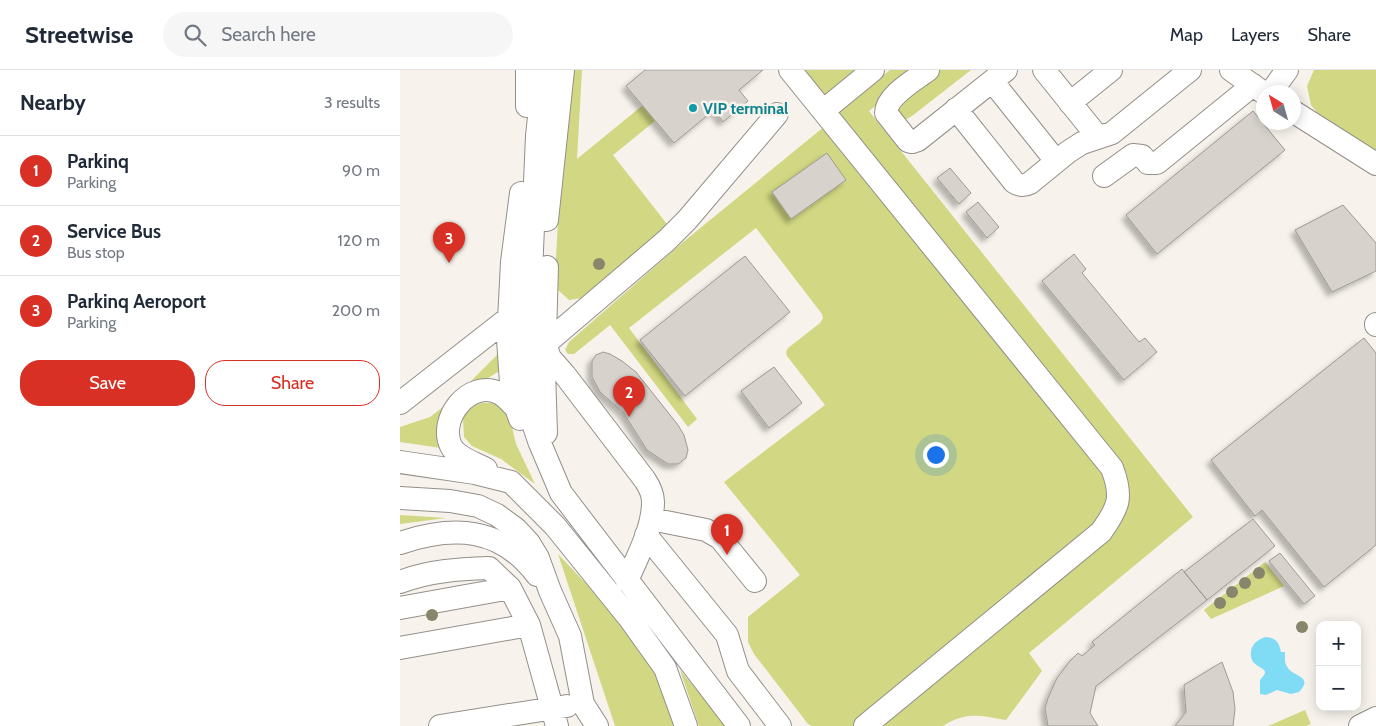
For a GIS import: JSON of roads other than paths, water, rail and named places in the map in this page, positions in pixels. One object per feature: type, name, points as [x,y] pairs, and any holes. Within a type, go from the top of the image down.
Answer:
[{"type":"lane","points":[[527,70],[524,158],[512,262],[508,339],[511,383],[516,408],[534,449],[551,471]]},
{"type":"lane","points":[[544,70],[537,136],[528,341],[528,396],[531,417],[561,492],[739,726]]},
{"type":"lane","points":[[551,471],[545,415],[546,227],[556,70]]},
{"type":"lane","points":[[546,227],[563,70]]},
{"type":"lane","points":[[790,70],[1112,468],[1119,496],[1115,513],[1101,532],[865,726]]},
{"type":"lane","points":[[823,111],[873,70]]},
{"type":"lane","points":[[928,70],[894,96],[888,103],[886,113],[908,141],[918,140],[999,75],[1056,161]]},
{"type":"lane","points":[[1044,70],[1098,137]]},
{"type":"lane","points":[[1070,103],[1111,70]]},
{"type":"lane","points":[[956,109],[1014,182],[1019,186],[1024,186],[1082,143],[1112,132],[1120,127],[1190,70]]},
{"type":"lane","points":[[1232,70],[1256,85]]},
{"type":"lane","points":[[1269,85],[1287,70]]},
{"type":"lane","points":[[1104,176],[1133,155],[1142,156],[1148,163],[1157,163],[1256,95]]},
{"type":"lane","points":[[545,344],[666,241],[687,220],[777,114]]},
{"type":"lane","points":[[1301,116],[1376,164]]},
{"type":"lane","points":[[547,268],[553,293],[557,301],[572,309],[585,310]]},
{"type":"lane","points":[[400,403],[510,317]]},
{"type":"lane","points":[[545,344],[550,358],[645,480],[651,491],[653,501],[648,527],[627,581]]},
{"type":"lane","points":[[516,408],[500,393],[484,390],[475,393],[461,402],[452,415],[449,435],[451,445],[461,456],[511,482],[555,526],[630,619],[666,668],[686,726]]},
{"type":"lane","points":[[400,462],[475,473],[511,482]]},
{"type":"lane","points":[[400,498],[450,501],[478,506],[497,515],[516,529],[529,543],[538,558],[570,636],[585,715],[597,726]]},
{"type":"lane","points":[[648,527],[706,530],[720,538],[755,581]]},
{"type":"lane","points":[[648,527],[727,635],[738,671],[780,726]]},
{"type":"lane","points":[[400,543],[441,534],[481,534],[502,542],[530,565],[550,591]]},
{"type":"lane","points":[[400,582],[413,577],[456,569],[489,568],[510,588],[529,625],[554,717]]},
{"type":"lane","points":[[400,608],[510,588]]},
{"type":"lane","points":[[400,648],[529,625]]},
{"type":"lane","points":[[440,726],[585,715]]},
{"type":"lane","points":[[1360,726],[1376,718]]},
{"type":"water","points":[[1266,637],[1276,641],[1281,652],[1285,652],[1285,662],[1288,668],[1304,680],[1303,687],[1299,692],[1291,694],[1277,690],[1266,695],[1260,694],[1260,680],[1265,671],[1253,662],[1251,650],[1258,640]]},
{"type":"place","name":"VIP terminal","points":[[693,108]]},
{"type":"place","name":"Parkinq Aeroport","points":[[449,263]]},
{"type":"place","name":"Service Bus","points":[[629,417]]},
{"type":"place","name":"Parkinq","points":[[727,555]]}]
